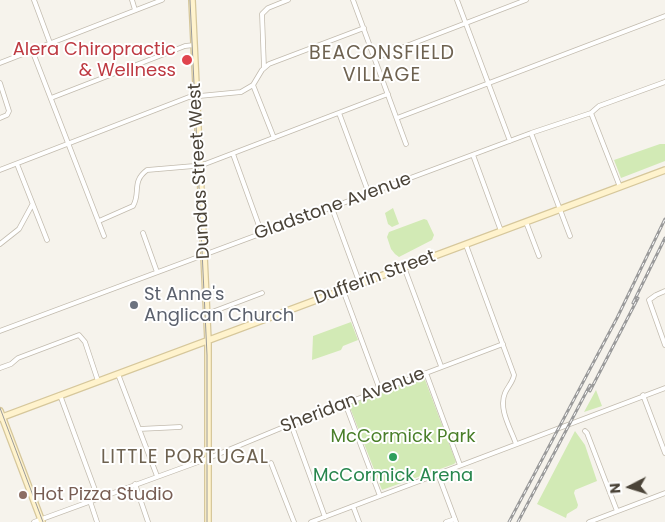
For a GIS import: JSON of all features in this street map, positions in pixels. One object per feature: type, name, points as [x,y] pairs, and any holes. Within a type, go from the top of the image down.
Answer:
[{"type":"main road","name":"Dundas Street West","points":[[192,0],[208,341],[208,522]]},
{"type":"main road","name":"Dufferin Street","points":[[1,415],[208,341],[665,170]]},
{"type":"main road","points":[[1,415],[41,521]]},
{"type":"street","points":[[34,0],[50,43]]},
{"type":"street","points":[[132,0],[135,10]]},
{"type":"street","points":[[0,63],[162,0]]},
{"type":"street","points":[[0,170],[177,102],[196,96],[237,93],[253,85],[264,68],[263,12],[288,0]]},
{"type":"street","points":[[353,0],[406,144]]},
{"type":"street","points":[[457,0],[510,141]]},
{"type":"street","points":[[375,58],[526,0]]},
{"type":"street","points":[[397,118],[665,16]]},
{"type":"street","points":[[264,68],[364,28]]},
{"type":"street","points":[[51,98],[186,46],[194,46]]},
{"type":"street","points":[[32,50],[104,236]]},
{"type":"street","points":[[0,82],[10,111],[7,115],[0,118]]},
{"type":"street","name":"Gladstone Avenue","points":[[0,331],[531,133],[591,113],[599,106],[665,82]]},
{"type":"street","points":[[253,85],[274,138]]},
{"type":"street","points":[[99,221],[133,206],[138,181],[147,170],[200,165],[388,94]]},
{"type":"street","points":[[339,113],[369,194]]},
{"type":"street","points":[[591,113],[620,187]]},
{"type":"street","points":[[531,133],[570,236]]},
{"type":"street","points":[[232,154],[262,234]]},
{"type":"street","points":[[472,155],[501,231]]},
{"type":"street","points":[[17,164],[46,240]]},
{"type":"street","points":[[0,244],[19,229],[32,205]]},
{"type":"street","points":[[332,208],[360,284]]},
{"type":"street","points":[[526,222],[539,256]]},
{"type":"street","points":[[143,233],[157,272]]},
{"type":"street","points":[[466,244],[514,375],[513,381],[505,393],[504,410],[516,444]]},
{"type":"street","points":[[404,268],[441,366]]},
{"type":"street","points":[[343,290],[380,390]]},
{"type":"street","points":[[665,291],[651,298],[650,303],[665,345]]},
{"type":"street","points":[[206,312],[212,312],[262,293]]},
{"type":"street","points":[[0,368],[18,358],[79,335],[84,342],[98,381]]},
{"type":"street","name":"Sheridan Avenue","points":[[34,522],[208,458],[441,366],[503,344]]},
{"type":"street","points":[[426,373],[460,465]]},
{"type":"street","points":[[118,374],[157,476]]},
{"type":"street","points":[[311,522],[665,388]]},
{"type":"street","points":[[60,395],[98,498]]},
{"type":"street","points":[[643,395],[665,452]]},
{"type":"street","points":[[345,404],[380,496]]},
{"type":"street","points":[[291,424],[325,517]]},
{"type":"street","points":[[140,429],[180,427]]},
{"type":"street","points":[[585,431],[617,511]]},
{"type":"street","points":[[271,463],[294,522]]},
{"type":"street","points":[[438,474],[456,520],[446,522]]},
{"type":"street","points":[[135,484],[148,522]]},
{"type":"street","points":[[589,522],[665,494]]},
{"type":"street","points":[[90,501],[97,522]]},
{"type":"street","points":[[353,506],[358,522]]},
{"type":"green space","points":[[665,144],[665,161],[621,178],[614,160]]},
{"type":"green space","points":[[393,208],[399,224],[392,227],[388,224],[385,213]]},
{"type":"green space","points":[[424,219],[427,220],[434,235],[432,240],[399,257],[391,249],[387,237],[389,232]]},
{"type":"green space","points":[[351,322],[358,340],[343,346],[341,350],[312,360],[313,336]]},
{"type":"green space","name":"McCormick Park","points":[[424,377],[456,462],[382,490],[349,405]]},
{"type":"green space","points":[[596,390],[602,406],[584,412]]},
{"type":"green space","points":[[575,431],[585,445],[597,481],[575,490],[574,493],[578,505],[577,508],[567,514],[566,518],[537,504]]},
{"type":"tram line","points":[[190,0],[207,355],[207,522]]},
{"type":"tram line","points":[[0,408],[43,522]]},
{"type":"railway","points":[[509,522],[617,318],[665,219]]},
{"type":"railway","points":[[633,303],[665,238]]},
{"type":"railway","points":[[590,391],[638,298]]},
{"type":"railway","points":[[518,522],[590,385]]},
{"type":"place","name":"Alera Chiropractic & Wellness","points":[[187,60]]},
{"type":"place","name":"St Anne's Anglican Church","points":[[134,305]]},
{"type":"place","name":"McCormick Arena","points":[[393,457]]},
{"type":"place","name":"Hot Pizza Studio","points":[[23,495]]},
{"type":"district","name":"BEACONSFIELD VILLAGE","points":[[382,65]]},
{"type":"district","name":"LITTLE PORTUGAL","points":[[185,458]]}]
